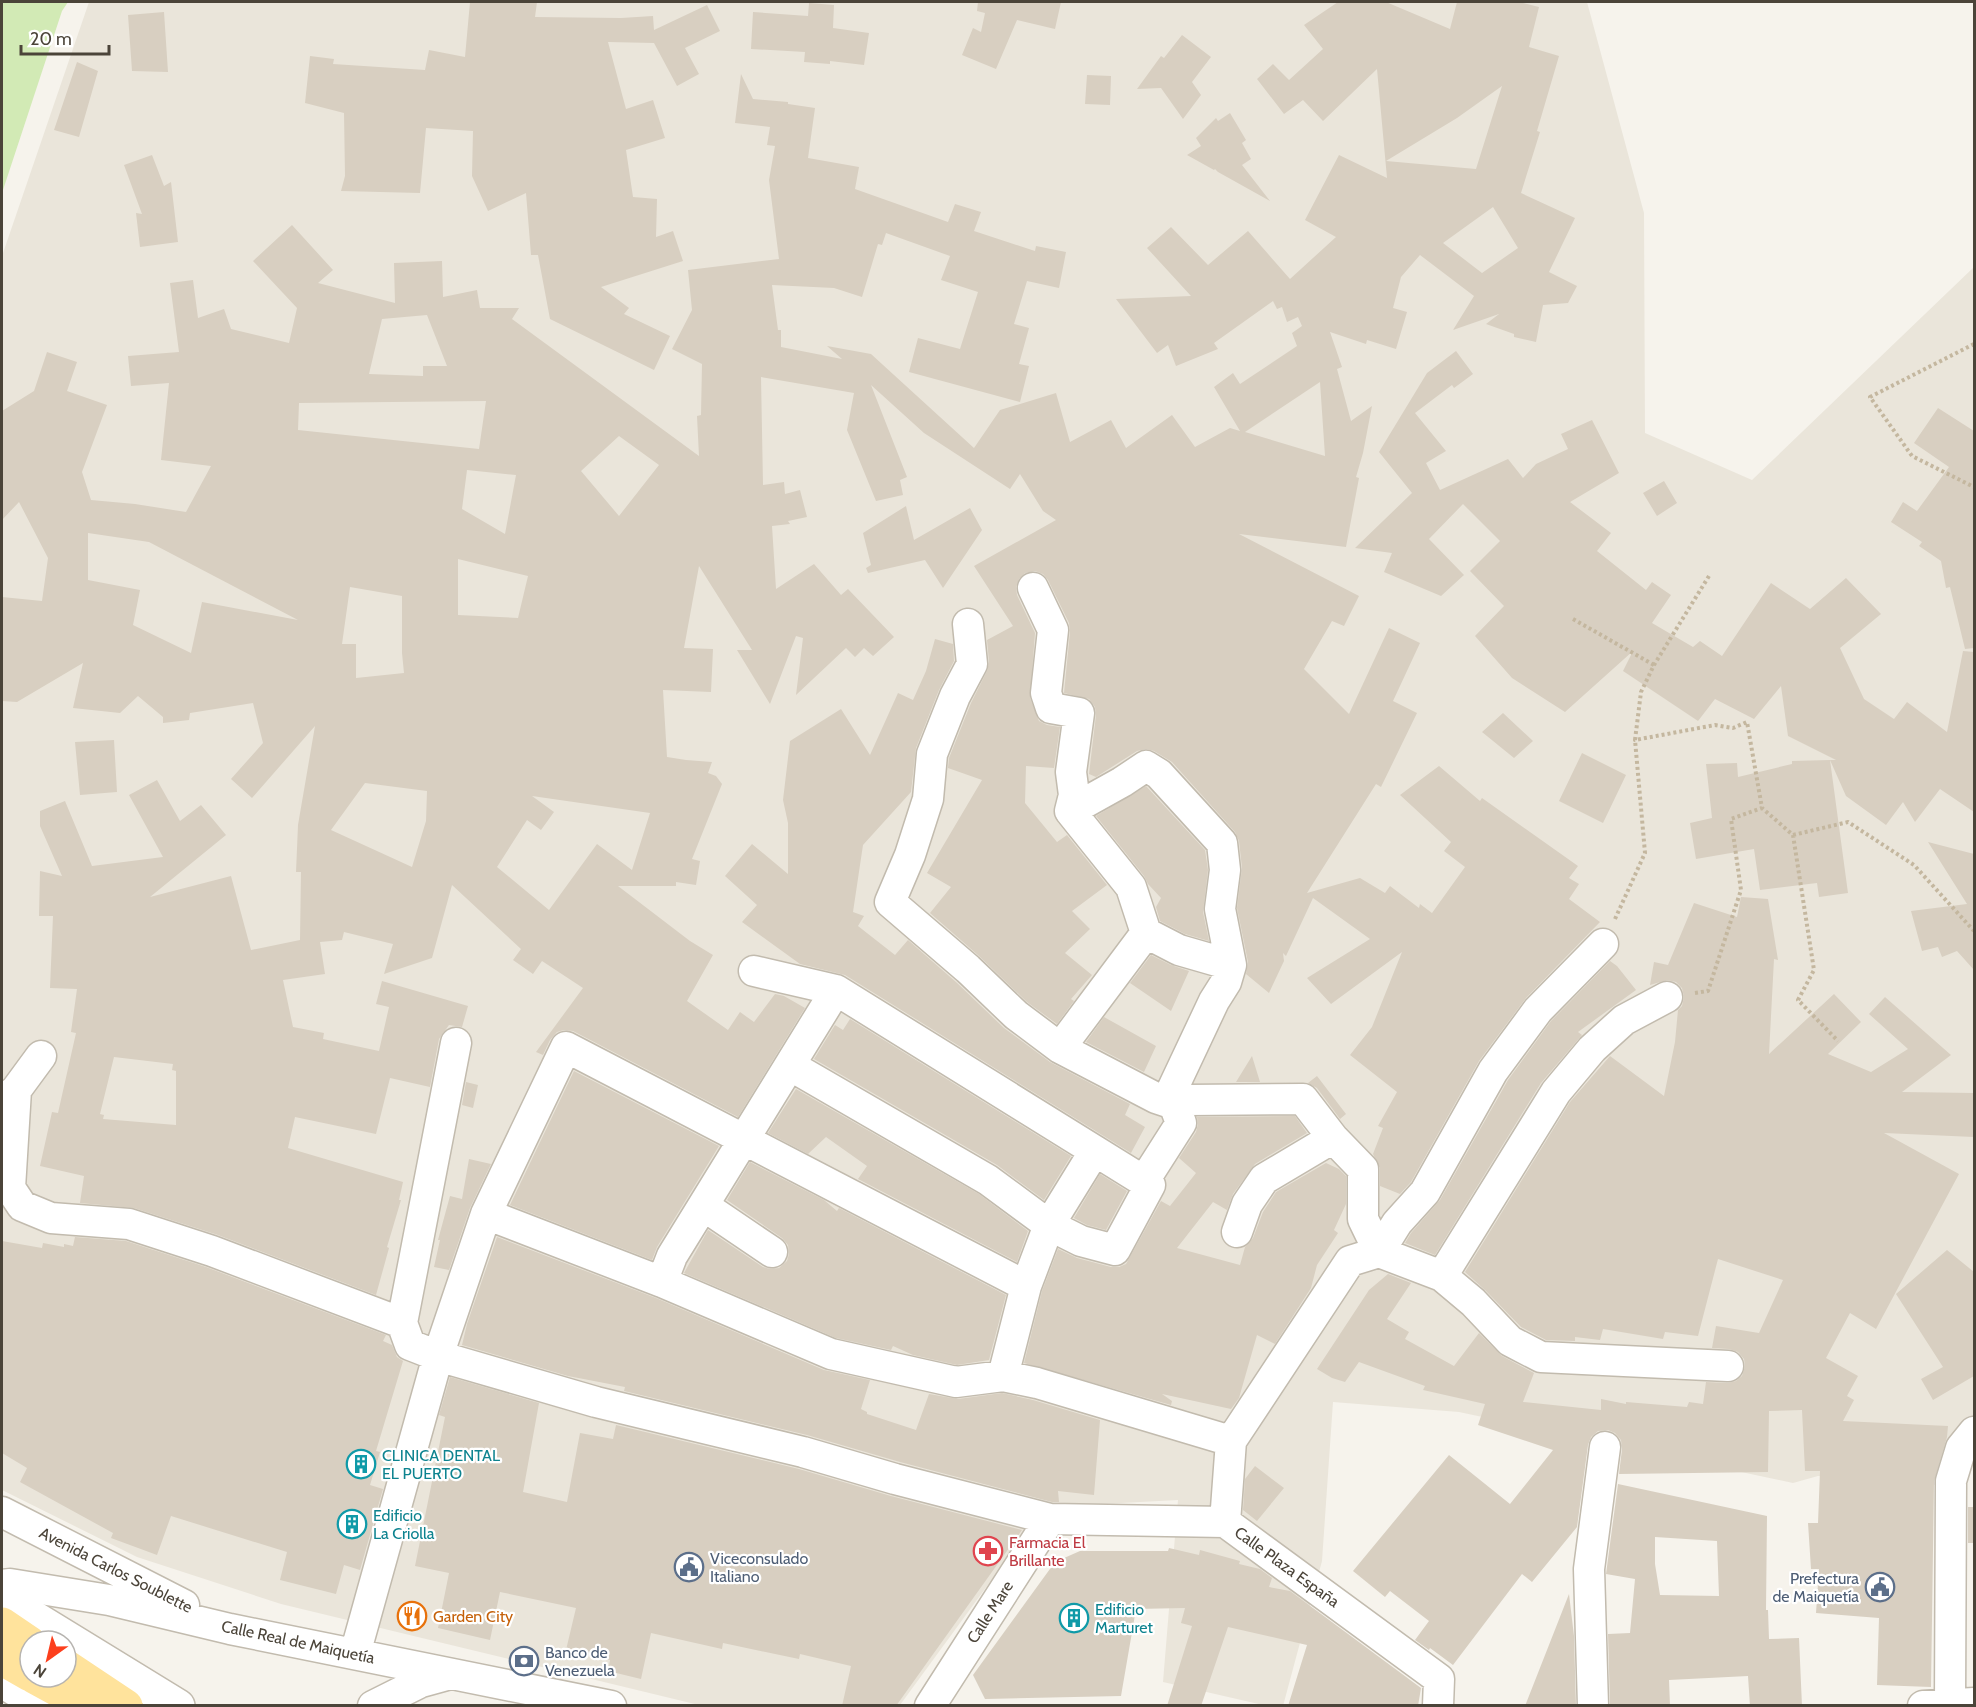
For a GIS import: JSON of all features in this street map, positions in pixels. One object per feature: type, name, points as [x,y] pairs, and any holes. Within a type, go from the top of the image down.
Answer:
[{"type":"main road","points":[[2,1624],[18,1635]]},
{"type":"main road","points":[[2,1659],[18,1668]]},
{"type":"main road","points":[[78,1674],[126,1706]]},
{"type":"main road","points":[[56,1689],[87,1706]]},
{"type":"street","points":[[1033,588],[1053,630],[1046,693],[1049,705],[1051,708],[1079,712],[1071,772],[1074,795],[1070,811]]},
{"type":"street","points":[[968,624],[972,664],[955,696],[932,754],[928,799],[910,855],[890,902],[968,969],[1016,1015],[1060,1048],[1156,1098],[1174,1104],[1188,1100],[1303,1099],[1333,1138],[1363,1169],[1363,1219],[1379,1252]]},
{"type":"street","points":[[1070,811],[1146,766],[1159,774],[1222,843],[1226,870],[1220,909],[1231,965],[1226,982],[1214,1001],[1173,1088],[1174,1104],[1181,1123],[1144,1181]]},
{"type":"street","points":[[1070,811],[1131,887],[1146,933],[1179,950],[1231,965]]},
{"type":"street","points":[[1060,1048],[1146,933]]},
{"type":"street","points":[[1379,1252],[1397,1223],[1425,1192],[1493,1071],[1538,1010],[1603,944]]},
{"type":"street","points":[[754,971],[836,990],[1150,1185],[1115,1250],[1081,1241],[1048,1225],[987,1180],[791,1066]]},
{"type":"street","points":[[662,1282],[672,1256],[836,990]]},
{"type":"street","points":[[1442,1276],[1556,1092],[1592,1048],[1624,1020],[1667,997]]},
{"type":"street","points":[[41,1056],[9,1096],[10,1188],[22,1206],[51,1218],[129,1224],[212,1251],[402,1323],[456,1043]]},
{"type":"street","points":[[355,1654],[438,1356],[486,1214],[566,1047],[1026,1286]]},
{"type":"street","points":[[1238,1232],[1247,1204],[1264,1179],[1333,1138]]},
{"type":"street","points":[[1003,1376],[1026,1286],[1048,1225],[1094,1152]]},
{"type":"street","points":[[704,1206],[772,1252]]},
{"type":"street","points":[[486,1214],[662,1282],[831,1354],[956,1382],[1003,1376],[1037,1383],[1231,1441]]},
{"type":"street","points":[[1225,1522],[1231,1441],[1350,1261],[1379,1252],[1442,1276],[1473,1302],[1510,1341],[1540,1357],[1728,1365]]},
{"type":"street","name":"Calle Plaza España","points":[[402,1323],[410,1345],[438,1356],[596,1402],[803,1452],[895,1479],[1050,1519],[1225,1522],[1433,1673],[1439,1679],[1438,1706]]},
{"type":"street","points":[[1949,1704],[1951,1481],[1961,1448],[1974,1432]]},
{"type":"street","points":[[1593,1706],[1589,1569],[1605,1447]]},
{"type":"street","name":"Avenida Carlos Soublette","points":[[2,1512],[230,1629]]},
{"type":"street","name":"Calle Mare","points":[[930,1706],[1050,1519]]},
{"type":"street","name":"Calle Real de Maiquetía","points":[[2,1585],[10,1584],[109,1600],[230,1629],[611,1706]]},
{"type":"street","points":[[2,1598],[178,1706]]},
{"type":"street","name":"Calle Real de Maiquetía","points":[[373,1706],[421,1682],[454,1674]]},
{"type":"street","points":[[2,1681],[43,1706]]},
{"type":"path","points":[[1974,344],[1870,398],[1912,456],[1974,487]]},
{"type":"path","points":[[1603,944],[1645,853],[1635,740],[1641,692],[1654,665],[1709,576]]},
{"type":"path","points":[[1573,619],[1654,665]]},
{"type":"path","points":[[1635,740],[1715,725],[1733,728],[1747,722],[1762,808],[1794,835],[1814,970],[1798,1000],[1838,1041]]},
{"type":"path","points":[[1708,991],[1741,890],[1731,819],[1762,808]]},
{"type":"path","points":[[1794,835],[1848,822],[1914,865],[1974,931]]},
{"type":"shaded area","points":[[89,2],[1587,2],[1644,213],[1645,433],[1752,480],[1974,267],[1974,1432],[1950,1486],[1818,1476],[1793,1483],[1459,1412],[1333,1402],[1322,1561],[1283,1706],[1263,1705],[1163,1682],[1178,1500],[1045,1507],[900,1705],[703,1706],[281,1604],[137,1557],[2,1490],[2,256]]},
{"type":"green space","points":[[2,2],[68,2],[62,11],[2,193]]},
{"type":"building","points":[[470,2],[537,2],[535,17],[653,16],[654,30],[707,5],[720,31],[685,48],[699,74],[677,86],[654,43],[608,42],[626,109],[653,100],[665,138],[626,150],[633,197],[657,199],[656,237],[673,231],[683,261],[601,287],[629,308],[624,314],[670,336],[654,370],[550,319],[538,255],[531,255],[526,193],[488,211],[472,176],[473,131],[426,128],[420,193],[341,191],[345,176],[344,113],[305,103],[310,56],[334,59],[333,64],[425,70],[429,50],[465,57]]},
{"type":"building","points":[[978,2],[1061,2],[1055,29],[1017,20],[996,69],[962,55],[973,28],[981,32],[985,13],[977,11]]},
{"type":"building","points":[[1338,2],[1386,2],[1450,29],[1457,2],[1519,2],[1539,7],[1529,47],[1559,56],[1537,131],[1540,132],[1521,193],[1575,218],[1549,272],[1577,286],[1568,303],[1543,305],[1536,342],[1514,337],[1514,334],[1486,324],[1499,314],[1453,330],[1474,296],[1420,255],[1401,277],[1393,308],[1407,312],[1396,349],[1367,340],[1366,344],[1330,332],[1342,367],[1337,369],[1351,421],[1372,406],[1356,477],[1359,478],[1346,547],[1239,534],[1359,596],[1344,626],[1332,621],[1304,669],[1349,714],[1389,628],[1420,643],[1393,701],[1417,713],[1381,787],[1376,784],[1307,893],[1360,878],[1385,893],[1390,886],[1419,908],[1420,904],[1432,913],[1465,867],[1444,851],[1451,842],[1400,795],[1439,766],[1480,801],[1482,798],[1578,866],[1569,878],[1579,884],[1569,899],[1600,922],[1526,998],[1479,1061],[1411,1182],[1400,1194],[1380,1186],[1380,1168],[1373,1154],[1383,1128],[1378,1126],[1397,1092],[1350,1055],[1372,1027],[1402,952],[1331,1004],[1307,978],[1370,939],[1313,898],[1286,956],[1283,953],[1284,961],[1269,993],[1246,974],[1248,962],[1237,908],[1242,868],[1239,841],[1235,832],[1172,762],[1154,751],[1146,749],[1137,751],[1096,777],[1089,774],[1095,707],[1089,699],[1064,693],[1069,623],[1048,580],[1043,574],[1035,571],[1025,573],[1019,579],[1016,587],[1017,595],[1035,633],[1030,698],[1039,721],[1060,727],[1054,768],[1026,766],[1025,803],[1057,842],[1067,835],[1107,885],[1072,911],[1090,929],[1065,953],[1092,975],[1071,999],[1074,1001],[1057,1024],[1027,1002],[930,913],[951,887],[927,873],[982,780],[948,768],[949,758],[971,703],[987,671],[989,662],[987,640],[1013,626],[974,566],[1056,520],[1043,511],[1020,474],[1010,489],[924,433],[871,385],[907,477],[900,480],[903,495],[876,501],[847,430],[854,393],[761,377],[763,485],[784,482],[785,494],[800,490],[807,517],[788,521],[790,524],[772,526],[776,589],[814,564],[841,595],[848,589],[894,637],[873,656],[864,648],[855,657],[846,648],[796,695],[803,638],[796,636],[770,704],[737,650],[752,650],[699,566],[684,648],[713,649],[711,692],[663,690],[667,757],[712,762],[708,773],[716,776],[722,784],[692,859],[700,861],[696,885],[676,882],[676,886],[618,886],[690,941],[713,955],[687,1001],[728,1030],[740,1012],[754,1022],[775,994],[784,996],[805,1008],[738,1117],[573,1031],[557,1032],[550,1040],[543,1055],[536,1052],[583,988],[542,961],[533,974],[513,960],[521,949],[452,885],[432,958],[384,974],[393,944],[344,932],[342,940],[320,942],[325,974],[283,980],[293,1027],[324,1033],[323,1039],[379,1051],[389,1007],[376,1004],[382,981],[468,1006],[462,1027],[449,1025],[439,1039],[430,1087],[390,1078],[376,1134],[295,1117],[288,1148],[403,1182],[399,1200],[401,1200],[376,1295],[218,1235],[134,1208],[80,1203],[84,1176],[40,1166],[52,1112],[58,1113],[76,1033],[71,1032],[77,989],[50,988],[53,916],[39,916],[40,871],[62,876],[40,826],[40,811],[65,801],[92,866],[163,857],[129,795],[157,780],[180,821],[201,805],[226,835],[150,897],[231,876],[251,950],[300,940],[301,872],[296,872],[298,825],[315,726],[252,798],[231,779],[263,743],[253,703],[190,713],[189,720],[163,723],[163,717],[138,696],[120,713],[73,708],[83,663],[17,702],[2,701],[2,597],[42,601],[48,558],[19,502],[2,520],[2,411],[34,391],[47,352],[77,362],[67,391],[107,405],[82,472],[91,500],[186,512],[211,466],[161,460],[169,383],[131,386],[128,356],[179,352],[170,283],[193,280],[198,318],[224,309],[231,329],[289,343],[297,308],[253,261],[292,225],[333,270],[318,283],[395,303],[394,263],[442,261],[443,297],[477,290],[480,308],[519,308],[512,319],[699,456],[697,416],[701,415],[702,364],[672,349],[692,310],[688,270],[779,259],[769,180],[775,146],[767,145],[770,127],[735,123],[741,74],[753,99],[788,102],[788,104],[815,108],[808,158],[859,167],[855,189],[948,222],[955,204],[981,212],[974,231],[1035,251],[1036,246],[1066,252],[1059,288],[1027,281],[1014,324],[1029,328],[1019,364],[1029,366],[1020,402],[909,372],[918,338],[960,349],[978,292],[941,280],[950,256],[886,233],[882,245],[878,244],[862,297],[834,288],[772,285],[778,330],[781,330],[781,347],[842,359],[827,346],[871,354],[974,448],[1000,410],[1056,393],[1070,442],[1111,420],[1126,448],[1172,415],[1195,447],[1230,428],[1240,431],[1214,387],[1233,373],[1240,384],[1297,346],[1292,333],[1302,326],[1298,317],[1287,322],[1282,307],[1277,309],[1273,301],[1214,343],[1218,349],[1176,366],[1168,345],[1157,353],[1116,299],[1191,296],[1147,248],[1171,227],[1208,265],[1248,231],[1290,279],[1336,237],[1305,220],[1339,155],[1387,178],[1377,69],[1323,121],[1303,100],[1284,114],[1257,79],[1273,64],[1289,80],[1323,49],[1304,25]],"holes":[[[1502,86],[1476,169],[1386,161],[1457,118]],[[1493,207],[1518,248],[1482,273],[1443,243]],[[427,315],[447,366],[423,366],[423,376],[369,374],[382,319]],[[1320,382],[1325,456],[1245,432]],[[486,401],[479,449],[298,430],[299,403]],[[619,436],[659,465],[619,516],[581,471]],[[467,470],[516,475],[505,534],[462,509]],[[88,533],[149,542],[298,620],[202,602],[191,653],[133,625],[140,590],[88,580]],[[458,559],[528,576],[518,618],[458,615]],[[350,587],[402,596],[404,673],[356,678],[356,644],[342,644]],[[365,783],[427,791],[426,821],[412,867],[331,830]],[[532,796],[650,813],[632,870],[597,844],[549,910],[497,867],[527,820],[541,830],[554,812]],[[114,1057],[173,1064],[172,1070],[176,1071],[176,1125],[103,1119],[104,1115],[100,1114]]]},
{"type":"building","points":[[809,3],[834,5],[833,28],[869,33],[864,65],[830,61],[830,64],[804,62],[805,52],[751,49],[753,12],[808,16]]},
{"type":"building","points":[[164,12],[168,72],[132,71],[128,15]]},
{"type":"building","points":[[1182,35],[1211,57],[1192,82],[1201,95],[1183,119],[1161,88],[1137,89],[1161,56],[1164,58]]},
{"type":"building","points":[[77,62],[98,71],[79,137],[54,130]]},
{"type":"building","points":[[1087,75],[1111,76],[1110,105],[1085,104]]},
{"type":"building","points":[[1230,113],[1246,140],[1242,143],[1251,159],[1242,165],[1270,201],[1187,155],[1201,146],[1196,138],[1216,118],[1218,121]]},
{"type":"building","points":[[152,155],[164,186],[171,182],[178,242],[140,247],[136,213],[142,214],[124,165]]},
{"type":"building","points":[[1456,351],[1473,374],[1454,388],[1452,385],[1415,413],[1446,451],[1426,463],[1440,490],[1508,459],[1523,478],[1536,464],[1568,449],[1561,434],[1592,420],[1619,473],[1570,502],[1611,533],[1597,551],[1646,590],[1652,582],[1671,595],[1652,623],[1693,647],[1700,641],[1722,656],[1771,583],[1810,609],[1846,578],[1881,614],[1840,648],[1864,699],[1894,719],[1907,702],[1947,732],[1963,651],[1974,652],[1974,812],[1940,789],[1915,822],[1903,802],[1886,825],[1846,796],[1830,760],[1836,760],[1788,736],[1781,686],[1754,719],[1715,699],[1698,721],[1623,671],[1633,651],[1565,712],[1512,678],[1475,636],[1504,606],[1470,571],[1500,541],[1463,504],[1429,539],[1464,575],[1441,596],[1384,572],[1392,553],[1355,548],[1412,493],[1379,452],[1427,373]]},
{"type":"building","points":[[1938,408],[1974,431],[1974,648],[1965,649],[1950,587],[1946,588],[1941,561],[1919,546],[1922,542],[1891,522],[1903,502],[1917,511],[1949,467],[1914,443]]},
{"type":"building","points":[[1664,481],[1677,503],[1657,516],[1643,493]]},
{"type":"building","points":[[906,506],[914,540],[970,508],[982,530],[943,588],[925,560],[868,573],[866,568],[871,565],[863,533]]},
{"type":"building","points":[[935,639],[953,644],[954,661],[939,690],[916,748],[911,792],[863,845],[853,912],[864,916],[858,926],[895,955],[908,940],[1004,1028],[1050,1062],[1130,1104],[1125,1115],[1145,1127],[1131,1153],[845,975],[800,964],[742,922],[757,905],[725,876],[752,844],[788,874],[788,823],[783,800],[790,741],[841,709],[870,755],[898,693],[913,700],[926,671]]},
{"type":"building","points":[[1503,713],[1533,741],[1514,758],[1482,732]]},
{"type":"building","points":[[114,740],[117,792],[80,795],[75,742]]},
{"type":"building","points":[[1582,753],[1626,775],[1603,823],[1559,801]]},
{"type":"building","points":[[1830,760],[1848,893],[1819,897],[1817,883],[1760,890],[1754,849],[1696,859],[1690,823],[1712,818],[1706,764],[1737,763],[1738,777],[1792,764],[1792,761]]},
{"type":"building","points":[[1146,786],[1205,850],[1208,870],[1203,912],[1209,941],[1185,934],[1160,921],[1156,907],[1161,898],[1096,816]]},
{"type":"building","points":[[1928,842],[1974,854],[1974,970],[1957,951],[1942,957],[1938,947],[1922,951],[1911,911],[1967,904]]},
{"type":"building","points":[[1741,897],[1768,899],[1778,960],[1774,959],[1769,1054],[1834,994],[1861,1022],[1828,1054],[1871,1072],[1908,1049],[1869,1014],[1885,997],[1951,1055],[1902,1092],[1974,1093],[1974,1137],[1884,1133],[1959,1174],[1876,1329],[1850,1313],[1826,1358],[1858,1376],[1847,1396],[1854,1400],[1843,1421],[1948,1426],[1934,1481],[1931,1687],[1877,1685],[1879,1618],[1816,1613],[1819,1569],[1811,1569],[1808,1523],[1818,1523],[1820,1471],[1805,1471],[1802,1410],[1769,1411],[1768,1472],[1619,1474],[1621,1440],[1615,1433],[1608,1430],[1598,1431],[1591,1437],[1588,1445],[1577,1527],[1532,1582],[1522,1574],[1453,1665],[1415,1640],[1429,1621],[1390,1591],[1385,1597],[1353,1571],[1449,1455],[1510,1504],[1553,1450],[1478,1425],[1485,1404],[1423,1390],[1425,1386],[1359,1362],[1345,1382],[1332,1378],[1317,1369],[1369,1290],[1388,1274],[1411,1283],[1387,1319],[1409,1332],[1405,1339],[1454,1366],[1479,1333],[1502,1356],[1534,1373],[1523,1402],[1601,1410],[1601,1399],[1626,1404],[1626,1402],[1687,1407],[1689,1402],[1703,1404],[1706,1382],[1728,1383],[1742,1376],[1745,1366],[1744,1359],[1738,1352],[1712,1348],[1716,1326],[1759,1333],[1783,1280],[1718,1259],[1698,1336],[1665,1332],[1663,1339],[1603,1329],[1600,1340],[1575,1337],[1575,1341],[1546,1340],[1521,1327],[1465,1272],[1570,1102],[1610,1056],[1664,1096],[1675,1042],[1678,1010],[1682,1006],[1684,997],[1682,988],[1676,982],[1667,980],[1650,985],[1654,962],[1668,965],[1694,903],[1737,917]]},
{"type":"building","points":[[1151,955],[1189,971],[1171,1011],[1130,983]]},
{"type":"building","points":[[1610,961],[1617,966],[1636,990],[1578,1032],[1582,1035],[1541,1083],[1435,1255],[1405,1243],[1440,1200],[1508,1080],[1551,1021]]},
{"type":"building","points":[[1104,1017],[1156,1046],[1144,1072],[1086,1042]]},
{"type":"building","points":[[850,1019],[1071,1156],[1044,1200],[997,1165],[814,1059],[835,1025],[843,1030]]},
{"type":"building","points":[[1252,1056],[1260,1082],[1236,1082]]},
{"type":"building","points":[[574,1071],[719,1146],[657,1247],[652,1260],[510,1205]]},
{"type":"building","points":[[1317,1076],[1346,1114],[1340,1119],[1317,1088],[1308,1083]]},
{"type":"building","points":[[466,1082],[478,1085],[473,1108],[462,1105]]},
{"type":"building","points":[[796,1089],[979,1194],[1028,1231],[1017,1262],[858,1179],[867,1166],[826,1137],[808,1154],[768,1133]]},
{"type":"building","points":[[1295,1116],[1307,1133],[1255,1164],[1233,1194],[1227,1210],[1213,1202],[1177,1248],[1240,1265],[1245,1247],[1253,1238],[1263,1212],[1276,1192],[1326,1163],[1339,1169],[1346,1176],[1346,1204],[1334,1230],[1338,1233],[1317,1265],[1311,1288],[1275,1344],[1257,1335],[1239,1398],[1231,1409],[1162,1394],[1172,1401],[1171,1405],[1024,1363],[1042,1291],[1058,1249],[1077,1258],[1111,1267],[1126,1264],[1161,1201],[1170,1206],[1196,1173],[1179,1158],[1196,1132],[1197,1117]]},
{"type":"building","points":[[469,1159],[491,1164],[470,1208],[449,1270],[434,1267],[440,1240],[438,1240],[450,1196],[462,1199]]},
{"type":"building","points":[[750,1162],[824,1200],[837,1211],[839,1208],[1006,1295],[989,1360],[957,1365],[913,1355],[893,1346],[891,1350],[836,1338],[684,1273],[708,1230],[763,1267],[779,1268],[787,1261],[788,1245],[782,1238],[727,1200]]},
{"type":"building","points":[[1100,1174],[1127,1191],[1106,1230],[1087,1225],[1074,1218]]},
{"type":"building","points":[[75,1237],[126,1241],[206,1267],[386,1335],[383,1341],[392,1345],[397,1357],[403,1361],[376,1451],[380,1452],[370,1485],[383,1489],[360,1570],[344,1565],[336,1594],[280,1580],[287,1552],[171,1516],[157,1555],[111,1538],[113,1533],[20,1482],[27,1468],[2,1453],[2,1241],[42,1248],[43,1243],[64,1247],[64,1244],[73,1246]]},
{"type":"building","points":[[497,1237],[656,1298],[824,1370],[870,1380],[861,1409],[867,1414],[916,1430],[929,1394],[958,1399],[1002,1393],[1100,1420],[1094,1495],[1058,1491],[1059,1502],[1052,1502],[807,1435],[624,1391],[625,1387],[568,1376],[462,1345]]},
{"type":"building","points":[[1947,1250],[1974,1272],[1974,1376],[1933,1400],[1921,1379],[1943,1367],[1896,1294]]},
{"type":"building","points":[[450,1377],[539,1403],[523,1492],[567,1502],[580,1433],[613,1439],[616,1425],[799,1469],[1022,1530],[896,1706],[842,1706],[851,1666],[800,1654],[799,1659],[723,1643],[722,1649],[651,1633],[641,1679],[608,1671],[610,1660],[566,1650],[576,1608],[500,1592],[490,1640],[438,1628],[449,1573],[415,1566],[445,1417],[439,1415]]},
{"type":"building","points":[[1255,1466],[1284,1488],[1257,1521],[1243,1510],[1245,1479]]},
{"type":"building","points":[[1618,1484],[1767,1516],[1766,1610],[1768,1610],[1769,1639],[1799,1638],[1802,1706],[1750,1706],[1748,1676],[1669,1680],[1670,1706],[1610,1706],[1608,1634],[1630,1633],[1635,1579],[1606,1574]],"holes":[[[1655,1537],[1717,1541],[1719,1596],[1660,1595],[1655,1564]]]},
{"type":"building","points":[[1968,1507],[1974,1507],[1974,1543],[1968,1543]]},
{"type":"building","points":[[1169,1548],[1199,1555],[1200,1550],[1260,1569],[1272,1578],[1269,1587],[1290,1591],[1421,1688],[1418,1706],[1288,1706],[1307,1645],[1228,1627],[1201,1706],[1167,1706],[1192,1626],[1181,1623],[1185,1608],[1136,1609],[1121,1696],[985,1699],[973,1675],[1055,1562],[1080,1551],[1168,1551]]},
{"type":"building","points":[[1569,1594],[1574,1636],[1576,1706],[1525,1706]]},
{"type":"place","name":"CLINICA DENTAL EL PUERTO","points":[[361,1464]]},
{"type":"place","name":"Edificio La Criolla","points":[[352,1524]]},
{"type":"place","name":"Farmacia El Brillante","points":[[988,1551]]},
{"type":"place","name":"Viceconsulado Italiano","points":[[689,1567]]},
{"type":"place","name":"Prefectura de Maiquetía","points":[[1880,1587]]},
{"type":"place","name":"Garden City","points":[[412,1616]]},
{"type":"place","name":"Edificio Marturet","points":[[1074,1618]]},
{"type":"place","name":"Banco de Venezuela","points":[[524,1661]]}]
